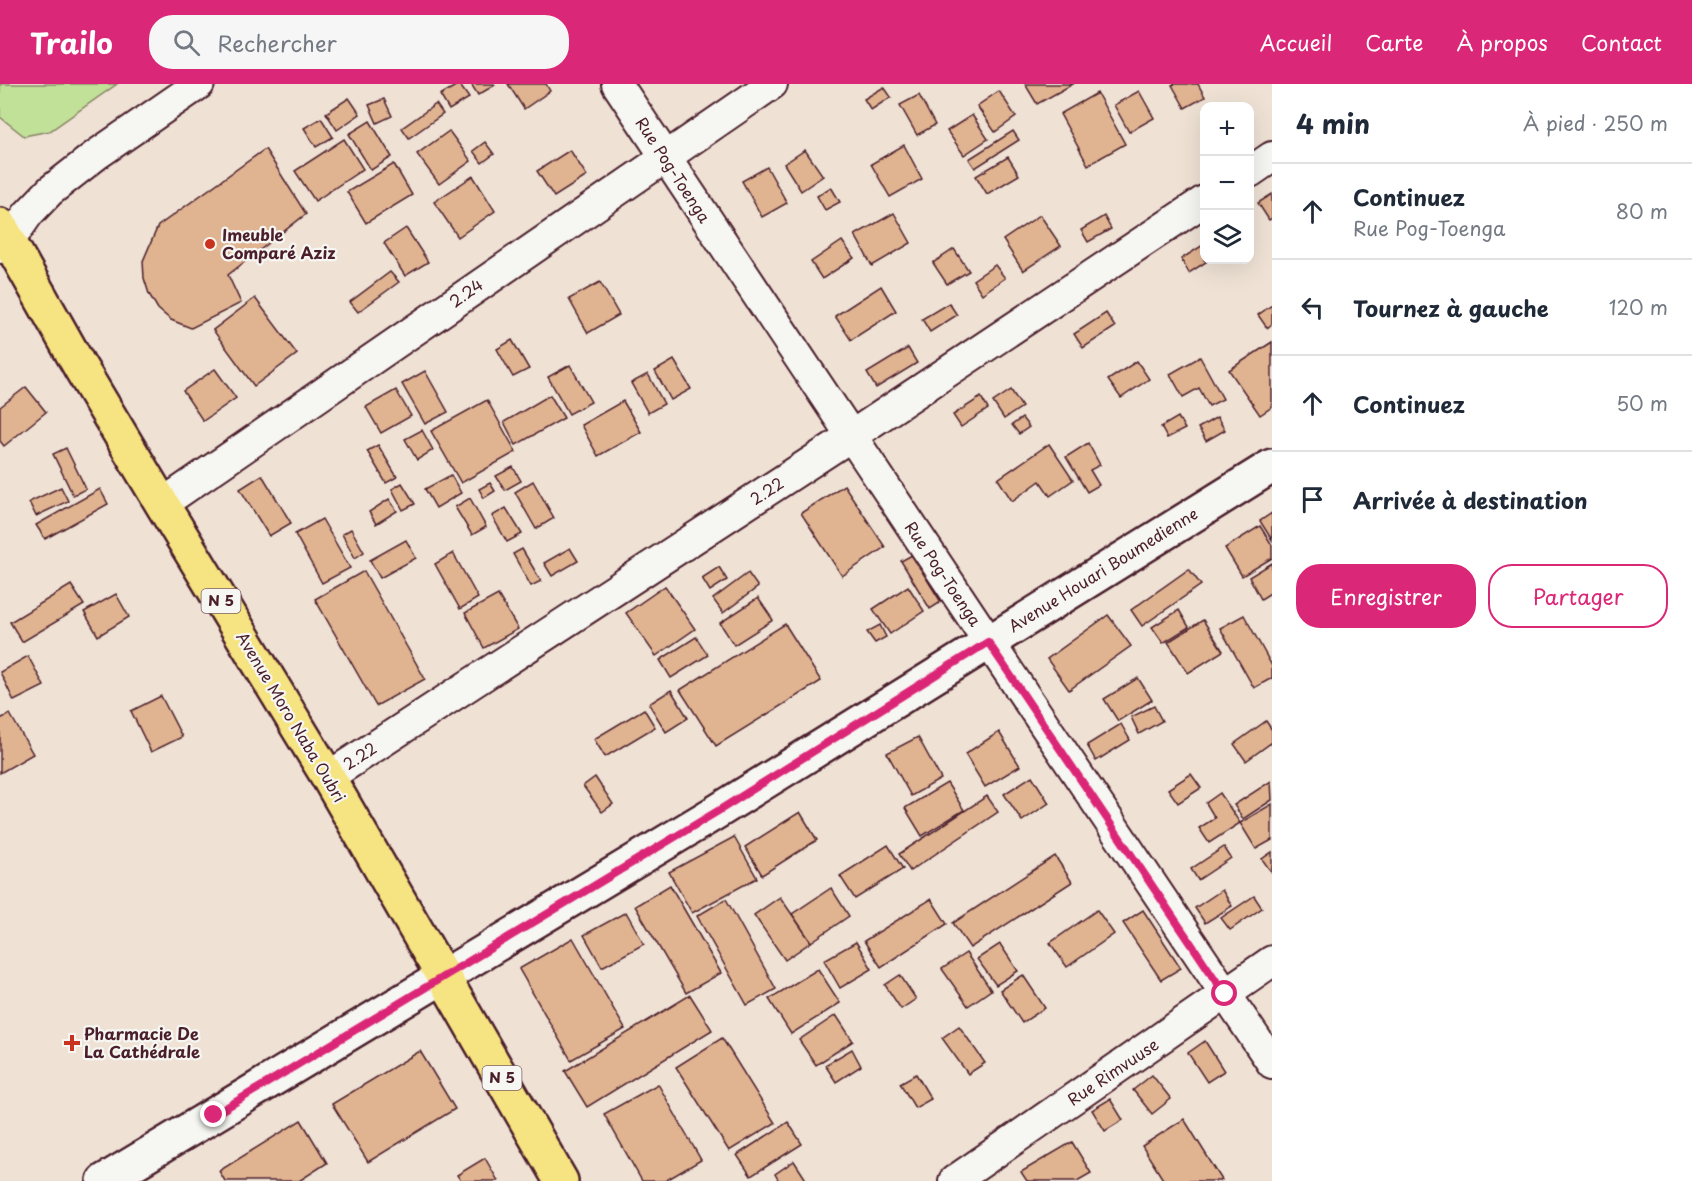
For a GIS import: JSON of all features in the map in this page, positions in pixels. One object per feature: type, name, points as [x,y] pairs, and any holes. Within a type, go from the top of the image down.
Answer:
[{"type":"highway","name":"Avenue Moro Naba Oubri","points":[[3,238],[328,777],[561,1181]]},
{"type":"street","points":[[3,238],[51,191],[96,155],[200,84]]},
{"type":"street","name":"Rue Pog-Toenga","points":[[617,84],[988,642],[1272,1063]]},
{"type":"street","name":"2.24","points":[[162,504],[772,84]]},
{"type":"street","points":[[1254,169],[1272,157]]},
{"type":"street","name":"2.22","points":[[328,777],[851,436],[1200,204]]},
{"type":"street","name":"Avenue Houari Boumedienne","points":[[104,1181],[718,811],[1272,466]]},
{"type":"street","name":"Rue Rimvuuse","points":[[954,1181],[1272,961]]},
{"type":"green space","points":[[0,84],[117,84],[50,131],[24,136],[0,117]]},
{"type":"building","points":[[459,84],[469,98],[449,110],[440,95]]},
{"type":"building","points":[[471,84],[494,84],[495,85],[478,95]]},
{"type":"building","points":[[508,84],[546,84],[550,91],[524,109]]},
{"type":"building","points":[[1025,84],[1073,84],[1037,104]]},
{"type":"building","points":[[1198,84],[1205,97],[1185,108],[1172,85]]},
{"type":"building","points":[[884,87],[891,97],[871,110],[864,99]]},
{"type":"building","points":[[999,91],[1016,117],[995,132],[977,106]]},
{"type":"building","points":[[1139,91],[1154,118],[1129,132],[1114,105]]},
{"type":"building","points":[[1097,93],[1125,144],[1088,165],[1060,114]]},
{"type":"building","points":[[919,95],[935,125],[917,135],[900,105]]},
{"type":"building","points":[[349,98],[360,114],[337,130],[326,113]]},
{"type":"building","points":[[384,99],[392,116],[377,123],[369,105]]},
{"type":"building","points":[[436,104],[443,114],[409,138],[402,128]]},
{"type":"building","points":[[972,115],[988,139],[964,155],[947,131]]},
{"type":"building","points":[[321,118],[333,137],[316,147],[304,128]]},
{"type":"building","points":[[370,121],[392,157],[371,170],[349,134]]},
{"type":"building","points":[[449,131],[471,161],[439,184],[417,154]]},
{"type":"building","points":[[1013,131],[1019,140],[975,168],[969,159]]},
{"type":"building","points":[[344,139],[363,169],[315,201],[295,171]]},
{"type":"building","points":[[485,142],[494,154],[482,163],[473,151]]},
{"type":"building","points":[[904,145],[922,179],[890,197],[871,164]]},
{"type":"building","name":"Imeuble Comparé Aziz","points":[[265,149],[306,214],[228,275],[241,303],[191,328],[171,320],[158,309],[149,294],[144,278],[143,261],[158,226]]},
{"type":"building","points":[[570,150],[587,176],[554,197],[537,171]]},
{"type":"building","points":[[805,150],[823,176],[801,191],[784,164]]},
{"type":"building","points":[[1008,157],[1019,175],[987,194],[976,176]]},
{"type":"building","points":[[394,164],[412,195],[366,223],[347,192]]},
{"type":"building","points":[[767,167],[787,203],[762,217],[742,181]]},
{"type":"building","points":[[473,176],[495,211],[458,237],[434,202]]},
{"type":"building","points":[[831,187],[840,202],[825,210],[817,196]]},
{"type":"building","points":[[1272,194],[1272,218],[1269,220],[1258,203]]},
{"type":"building","points":[[894,213],[911,243],[872,266],[855,235]]},
{"type":"building","points":[[1040,215],[1061,246],[1023,271],[1003,240]]},
{"type":"building","points":[[1104,216],[1111,229],[1088,242],[1081,230]]},
{"type":"building","points":[[406,228],[428,262],[405,276],[384,243]]},
{"type":"building","points":[[842,241],[854,258],[822,279],[811,262]]},
{"type":"building","points":[[1200,247],[1200,264],[1203,264],[1189,273],[1181,259]]},
{"type":"building","points":[[954,249],[969,271],[947,284],[933,263]]},
{"type":"building","points":[[995,265],[1005,278],[982,294],[973,280]]},
{"type":"building","points":[[390,272],[399,282],[358,312],[350,302]]},
{"type":"building","points":[[600,282],[619,315],[588,333],[569,299]]},
{"type":"building","points":[[881,286],[896,311],[851,340],[835,316]]},
{"type":"building","points":[[255,298],[297,354],[254,386],[213,330]]},
{"type":"building","points":[[949,303],[957,315],[930,332],[922,319]]},
{"type":"building","points":[[1272,305],[1272,324],[1267,328],[1258,315]]},
{"type":"building","points":[[1106,313],[1115,327],[1083,348],[1074,334]]},
{"type":"building","points":[[512,340],[529,369],[513,377],[497,349]]},
{"type":"building","points":[[1272,342],[1272,407],[1260,415],[1229,370]]},
{"type":"building","points":[[908,348],[917,363],[876,388],[867,373]]},
{"type":"building","points":[[1200,357],[1223,399],[1209,406],[1199,388],[1183,397],[1170,374]]},
{"type":"building","points":[[674,360],[691,389],[671,400],[655,371]]},
{"type":"building","points":[[1137,361],[1149,379],[1121,398],[1108,380]]},
{"type":"building","points":[[570,365],[591,402],[569,414],[548,377]]},
{"type":"building","points":[[215,369],[236,398],[203,421],[183,391]]},
{"type":"building","points":[[425,371],[448,412],[425,424],[402,384]]},
{"type":"building","points":[[648,374],[664,404],[648,413],[631,383]]},
{"type":"building","points":[[26,387],[46,412],[4,446],[0,441],[0,407]]},
{"type":"building","points":[[396,390],[411,416],[381,433],[366,407]]},
{"type":"building","points":[[1011,390],[1022,407],[1004,419],[993,402]]},
{"type":"building","points":[[550,395],[564,418],[516,445],[504,422]]},
{"type":"building","points":[[981,397],[988,409],[961,427],[953,415]]},
{"type":"building","points":[[487,400],[516,452],[461,483],[431,431]]},
{"type":"building","points":[[623,401],[641,432],[598,456],[581,425]]},
{"type":"building","points":[[1178,417],[1185,429],[1167,438],[1161,427]]},
{"type":"building","points":[[1217,417],[1225,430],[1206,441],[1198,428]]},
{"type":"building","points":[[1022,418],[1029,427],[1019,434],[1012,425]]},
{"type":"building","points":[[422,430],[433,450],[417,460],[405,439]]},
{"type":"building","points":[[1088,443],[1100,465],[1090,470],[1099,485],[1087,492],[1066,457]]},
{"type":"building","points":[[1049,444],[1073,480],[1050,496],[1040,481],[1012,501],[998,479]]},
{"type":"building","points":[[378,445],[397,477],[386,483],[367,451]]},
{"type":"building","points":[[66,448],[86,489],[73,495],[53,454]]},
{"type":"building","points":[[513,467],[521,481],[505,490],[496,476]]},
{"type":"building","points":[[262,475],[291,523],[269,536],[240,489]]},
{"type":"building","points":[[451,475],[461,493],[436,508],[425,489]]},
{"type":"building","points":[[533,481],[554,518],[536,529],[515,492]]},
{"type":"building","points":[[402,483],[415,504],[403,510],[392,489]]},
{"type":"building","points":[[490,483],[495,491],[484,498],[479,489]]},
{"type":"building","points":[[844,485],[885,547],[842,576],[801,513]]},
{"type":"building","points":[[61,487],[68,501],[36,516],[29,502]]},
{"type":"building","points":[[100,489],[108,504],[45,539],[36,525]]},
{"type":"building","points":[[470,498],[486,527],[472,535],[455,507]]},
{"type":"building","points":[[389,499],[397,511],[376,524],[369,512]]},
{"type":"building","points":[[506,508],[522,534],[507,542],[492,516]]},
{"type":"building","points":[[1272,513],[1272,540],[1260,521]]},
{"type":"building","points":[[322,519],[350,568],[322,583],[295,534]]},
{"type":"building","points":[[1260,526],[1272,545],[1272,558],[1242,576],[1225,548]]},
{"type":"building","points":[[351,529],[364,552],[355,558],[342,534]]},
{"type":"building","points":[[406,540],[416,558],[380,578],[370,560]]},
{"type":"building","points":[[570,548],[578,561],[552,576],[544,563]]},
{"type":"building","points":[[522,549],[541,581],[531,586],[513,554]]},
{"type":"building","points":[[453,553],[478,598],[460,609],[435,564]]},
{"type":"building","points":[[912,555],[941,602],[930,609],[901,561]]},
{"type":"building","points":[[1272,563],[1272,592],[1261,599],[1249,577]]},
{"type":"building","points":[[719,567],[727,580],[710,591],[702,578]]},
{"type":"building","points":[[1189,569],[1201,585],[1142,626],[1131,610]]},
{"type":"building","points":[[364,571],[425,679],[376,706],[315,599]]},
{"type":"building","points":[[748,573],[758,587],[723,613],[713,599]]},
{"type":"building","points":[[71,585],[84,605],[22,642],[10,622]]},
{"type":"building","points":[[665,586],[695,629],[656,656],[626,613]]},
{"type":"building","points":[[908,586],[924,611],[890,634],[873,609]]},
{"type":"building","points":[[116,594],[129,617],[98,636],[84,612]]},
{"type":"building","points":[[498,595],[518,629],[484,648],[465,613]]},
{"type":"building","points":[[758,598],[773,620],[734,645],[720,623]]},
{"type":"building","points":[[1179,610],[1189,627],[1163,643],[1152,627]]},
{"type":"building","points":[[1108,615],[1131,646],[1069,690],[1047,659]]},
{"type":"building","points":[[1244,615],[1272,666],[1272,678],[1254,688],[1220,628]]},
{"type":"building","points":[[1203,620],[1223,651],[1188,673],[1168,642]]},
{"type":"building","points":[[785,624],[821,681],[716,746],[680,690]]},
{"type":"building","points":[[880,625],[886,637],[875,643],[867,632]]},
{"type":"building","points":[[696,637],[708,655],[671,678],[660,660]]},
{"type":"building","points":[[28,656],[44,686],[14,701],[0,672]]},
{"type":"building","points":[[1138,678],[1152,700],[1118,721],[1104,699]]},
{"type":"building","points":[[671,690],[688,718],[666,732],[649,704]]},
{"type":"building","points":[[161,696],[182,737],[151,752],[131,711]]},
{"type":"building","points":[[1154,706],[1162,721],[1139,734],[1131,717]]},
{"type":"building","points":[[644,709],[655,727],[605,757],[594,739]]},
{"type":"building","points":[[10,714],[33,754],[0,773],[0,719]]},
{"type":"building","points":[[1266,721],[1272,730],[1272,742],[1246,761],[1234,744]]},
{"type":"building","points":[[1121,724],[1130,740],[1096,761],[1087,745]]},
{"type":"building","points":[[999,732],[1020,766],[985,787],[965,754]]},
{"type":"building","points":[[918,737],[941,779],[911,796],[887,753]]},
{"type":"building","points":[[1191,774],[1201,788],[1178,803],[1168,789]]},
{"type":"building","points":[[1032,776],[1049,803],[1022,821],[1004,794]]},
{"type":"building","points":[[595,777],[613,804],[602,812],[583,786]]},
{"type":"building","points":[[1271,781],[1272,800],[1243,819],[1234,805]]},
{"type":"building","points":[[947,783],[964,810],[922,836],[905,808]]},
{"type":"building","points":[[1220,793],[1240,823],[1209,843],[1199,828],[1215,818],[1206,803]]},
{"type":"building","points":[[987,796],[998,812],[910,871],[899,854]]},
{"type":"building","points":[[1272,804],[1272,840],[1256,849],[1240,823]]},
{"type":"building","points":[[800,812],[817,840],[762,875],[745,847]]},
{"type":"building","points":[[734,837],[757,878],[692,913],[669,872]]},
{"type":"building","points":[[888,845],[903,869],[855,899],[840,876]]},
{"type":"building","points":[[1224,847],[1231,858],[1198,880],[1191,869]]},
{"type":"building","points":[[1272,852],[1272,873],[1262,859]]},
{"type":"building","points":[[1055,856],[1072,882],[970,948],[953,923]]},
{"type":"building","points":[[670,885],[721,973],[686,993],[635,906]]},
{"type":"building","points":[[831,888],[849,916],[811,942],[792,914]]},
{"type":"building","points":[[1222,890],[1232,906],[1205,923],[1195,908]]},
{"type":"building","points":[[1254,896],[1262,908],[1230,930],[1221,918]]},
{"type":"building","points":[[780,897],[811,942],[785,960],[754,915]]},
{"type":"building","points":[[726,899],[776,989],[747,1005],[697,916]]},
{"type":"building","points":[[931,899],[947,924],[881,967],[864,941]]},
{"type":"building","points":[[1097,910],[1114,934],[1067,967],[1050,943]]},
{"type":"building","points":[[1143,910],[1181,968],[1161,980],[1123,923]]},
{"type":"building","points":[[626,912],[644,944],[602,967],[584,935]]},
{"type":"building","points":[[573,938],[625,1029],[571,1060],[519,969]]},
{"type":"building","points":[[856,942],[872,969],[840,988],[824,960]]},
{"type":"building","points":[[1000,944],[1018,971],[996,985],[977,959]]},
{"type":"building","points":[[966,953],[991,990],[968,1006],[942,969]]},
{"type":"building","points":[[818,969],[840,1003],[791,1034],[769,999]]},
{"type":"building","points":[[900,975],[916,999],[901,1009],[885,985]]},
{"type":"building","points":[[1023,975],[1045,1008],[1022,1023],[1000,990]]},
{"type":"building","points":[[690,995],[712,1030],[587,1107],[565,1071]]},
{"type":"building","points":[[836,1015],[853,1041],[816,1065],[799,1040]]},
{"type":"building","points":[[959,1026],[985,1063],[968,1074],[942,1038]]},
{"type":"building","points":[[722,1038],[775,1123],[729,1151],[676,1067]]},
{"type":"building","points":[[1205,1041],[1224,1071],[1207,1082],[1188,1053]]},
{"type":"building","points":[[852,1049],[861,1066],[836,1082],[825,1065]]},
{"type":"building","points":[[420,1051],[455,1109],[368,1162],[332,1104]]},
{"type":"building","points":[[916,1074],[931,1099],[915,1108],[900,1083]]},
{"type":"building","points":[[1152,1075],[1171,1099],[1152,1114],[1133,1090]]},
{"type":"building","points":[[658,1084],[701,1160],[665,1181],[642,1181],[604,1114]]},
{"type":"building","points":[[1110,1099],[1123,1120],[1105,1131],[1092,1110]]},
{"type":"building","points":[[1184,1119],[1222,1180],[1164,1181],[1142,1146]]},
{"type":"building","points":[[301,1120],[327,1163],[299,1181],[225,1181],[219,1171]]},
{"type":"building","points":[[788,1122],[802,1144],[751,1176],[737,1155]]},
{"type":"building","points":[[1072,1142],[1091,1173],[1077,1181],[1027,1181],[1021,1172]]},
{"type":"building","points":[[485,1158],[498,1181],[461,1181],[457,1175]]},
{"type":"building","points":[[794,1161],[807,1181],[779,1181],[775,1174]]},
{"type":"place","name":"Imeuble Comparé Aziz","points":[[210,244]]},
{"type":"place","name":"Pharmacie De La Cathédrale","points":[[72,1043]]},
{"type":"route","points":[[214,1115],[718,811],[988,642],[1225,994]]}]
